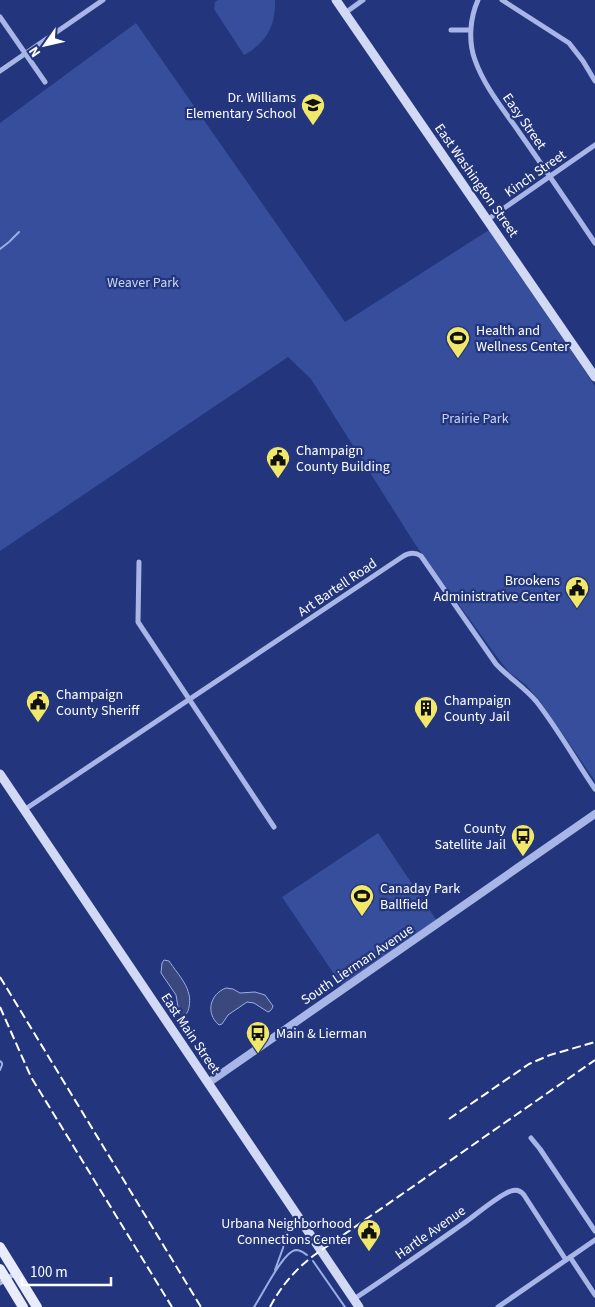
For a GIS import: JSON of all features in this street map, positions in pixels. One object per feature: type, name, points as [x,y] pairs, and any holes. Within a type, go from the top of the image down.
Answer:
[{"type":"main road","name":"East Washington Street","points":[[336,0],[489,218],[595,377]]},
{"type":"main road","name":"East Washington Street","points":[[341,0],[346,12]]},
{"type":"main road","name":"East Washington Street","points":[[489,218],[500,228],[595,370]]},
{"type":"main road","name":"East Main Street","points":[[0,774],[356,1303]]},
{"type":"main road","points":[[0,1247],[37,1307]]},
{"type":"main road","points":[[0,1268],[3,1281],[23,1307]]},
{"type":"street","points":[[0,71],[103,0]]},
{"type":"street","points":[[346,12],[364,0]]},
{"type":"street","name":"Easy Street","points":[[478,0],[470,30],[474,59],[483,79],[595,243]]},
{"type":"street","points":[[502,0],[569,43],[595,81]]},
{"type":"street","points":[[0,16],[46,82]]},
{"type":"street","points":[[451,30],[470,30]]},
{"type":"street","name":"Kinch Street","points":[[489,218],[595,145]]},
{"type":"street","name":"Art Bartell Road","points":[[24,810],[409,553],[422,556],[496,664],[525,689],[543,711],[595,789]]},
{"type":"street","points":[[139,562],[138,622],[274,827]]},
{"type":"street","name":"South Lierman Avenue","points":[[208,1083],[595,814]]},
{"type":"street","points":[[532,1138],[595,1231]]},
{"type":"street","name":"Hartle Avenue","points":[[356,1303],[504,1194],[511,1191],[521,1192],[568,1259]]},
{"type":"street","points":[[498,1307],[595,1240]]},
{"type":"street","points":[[568,1259],[595,1295]]},
{"type":"street","points":[[3,1281],[16,1273]]},
{"type":"green space","points":[[218,0],[275,0],[274,18],[268,33],[258,45],[244,55],[214,9],[215,2]]},
{"type":"green space","points":[[136,23],[345,322],[489,230],[595,386],[595,781],[540,701],[526,685],[509,672],[497,657],[415,544],[311,379],[288,357],[0,551],[0,123]]},
{"type":"green space","points":[[378,833],[437,921],[342,986],[282,897]]},
{"type":"shaded area","points":[[164,960],[169,961],[187,988],[190,1000],[189,1007],[187,1013],[183,1016],[179,1013],[176,995],[161,973]]},
{"type":"shaded area","points":[[226,988],[240,993],[255,992],[265,995],[273,1006],[268,1012],[254,1003],[247,1002],[228,1015],[222,1024],[219,1025],[212,1015],[211,1004],[216,995]]},
{"type":"waterway","points":[[10,241],[19,232]]},
{"type":"waterway","points":[[0,249],[9,242]]},
{"type":"waterway","points":[[0,1061],[2,1063],[0,1070]]},
{"type":"waterway","points":[[275,1270],[283,1248],[289,1222]]},
{"type":"waterway","points":[[254,1307],[279,1266],[291,1252],[296,1250],[307,1255]]},
{"type":"waterway","points":[[313,1261],[345,1307]]},
{"type":"railway","points":[[0,977],[201,1307]]},
{"type":"railway","points":[[0,1007],[31,1077],[172,1307]]},
{"type":"railway","points":[[449,1119],[529,1064],[550,1055],[595,1042]]},
{"type":"railway","points":[[270,1307],[289,1279],[313,1256],[595,1060]]},
{"type":"place","name":"Dr. Williams Elementary School","points":[[313,126]]},
{"type":"place","name":"Health and Wellness Center","points":[[458,359]]},
{"type":"place","name":"Champaign County Building","points":[[278,479]]},
{"type":"place","name":"Brookens Administrative Center","points":[[577,609]]},
{"type":"place","name":"Champaign County Sheriff","points":[[38,723]]},
{"type":"place","name":"Champaign County Jail","points":[[426,729]]},
{"type":"place","name":"County Satellite Jail","points":[[523,857]]},
{"type":"place","name":"Canaday Park Ballfield","points":[[362,917]]},
{"type":"place","name":"Main & Lierman","points":[[258,1054]]},
{"type":"place","name":"Urbana Neighborhood Connections Center","points":[[369,1252]]},
{"type":"park label","name":"Weaver Park","points":[[143,282]]},
{"type":"park label","name":"Prairie Park","points":[[475,418]]}]
